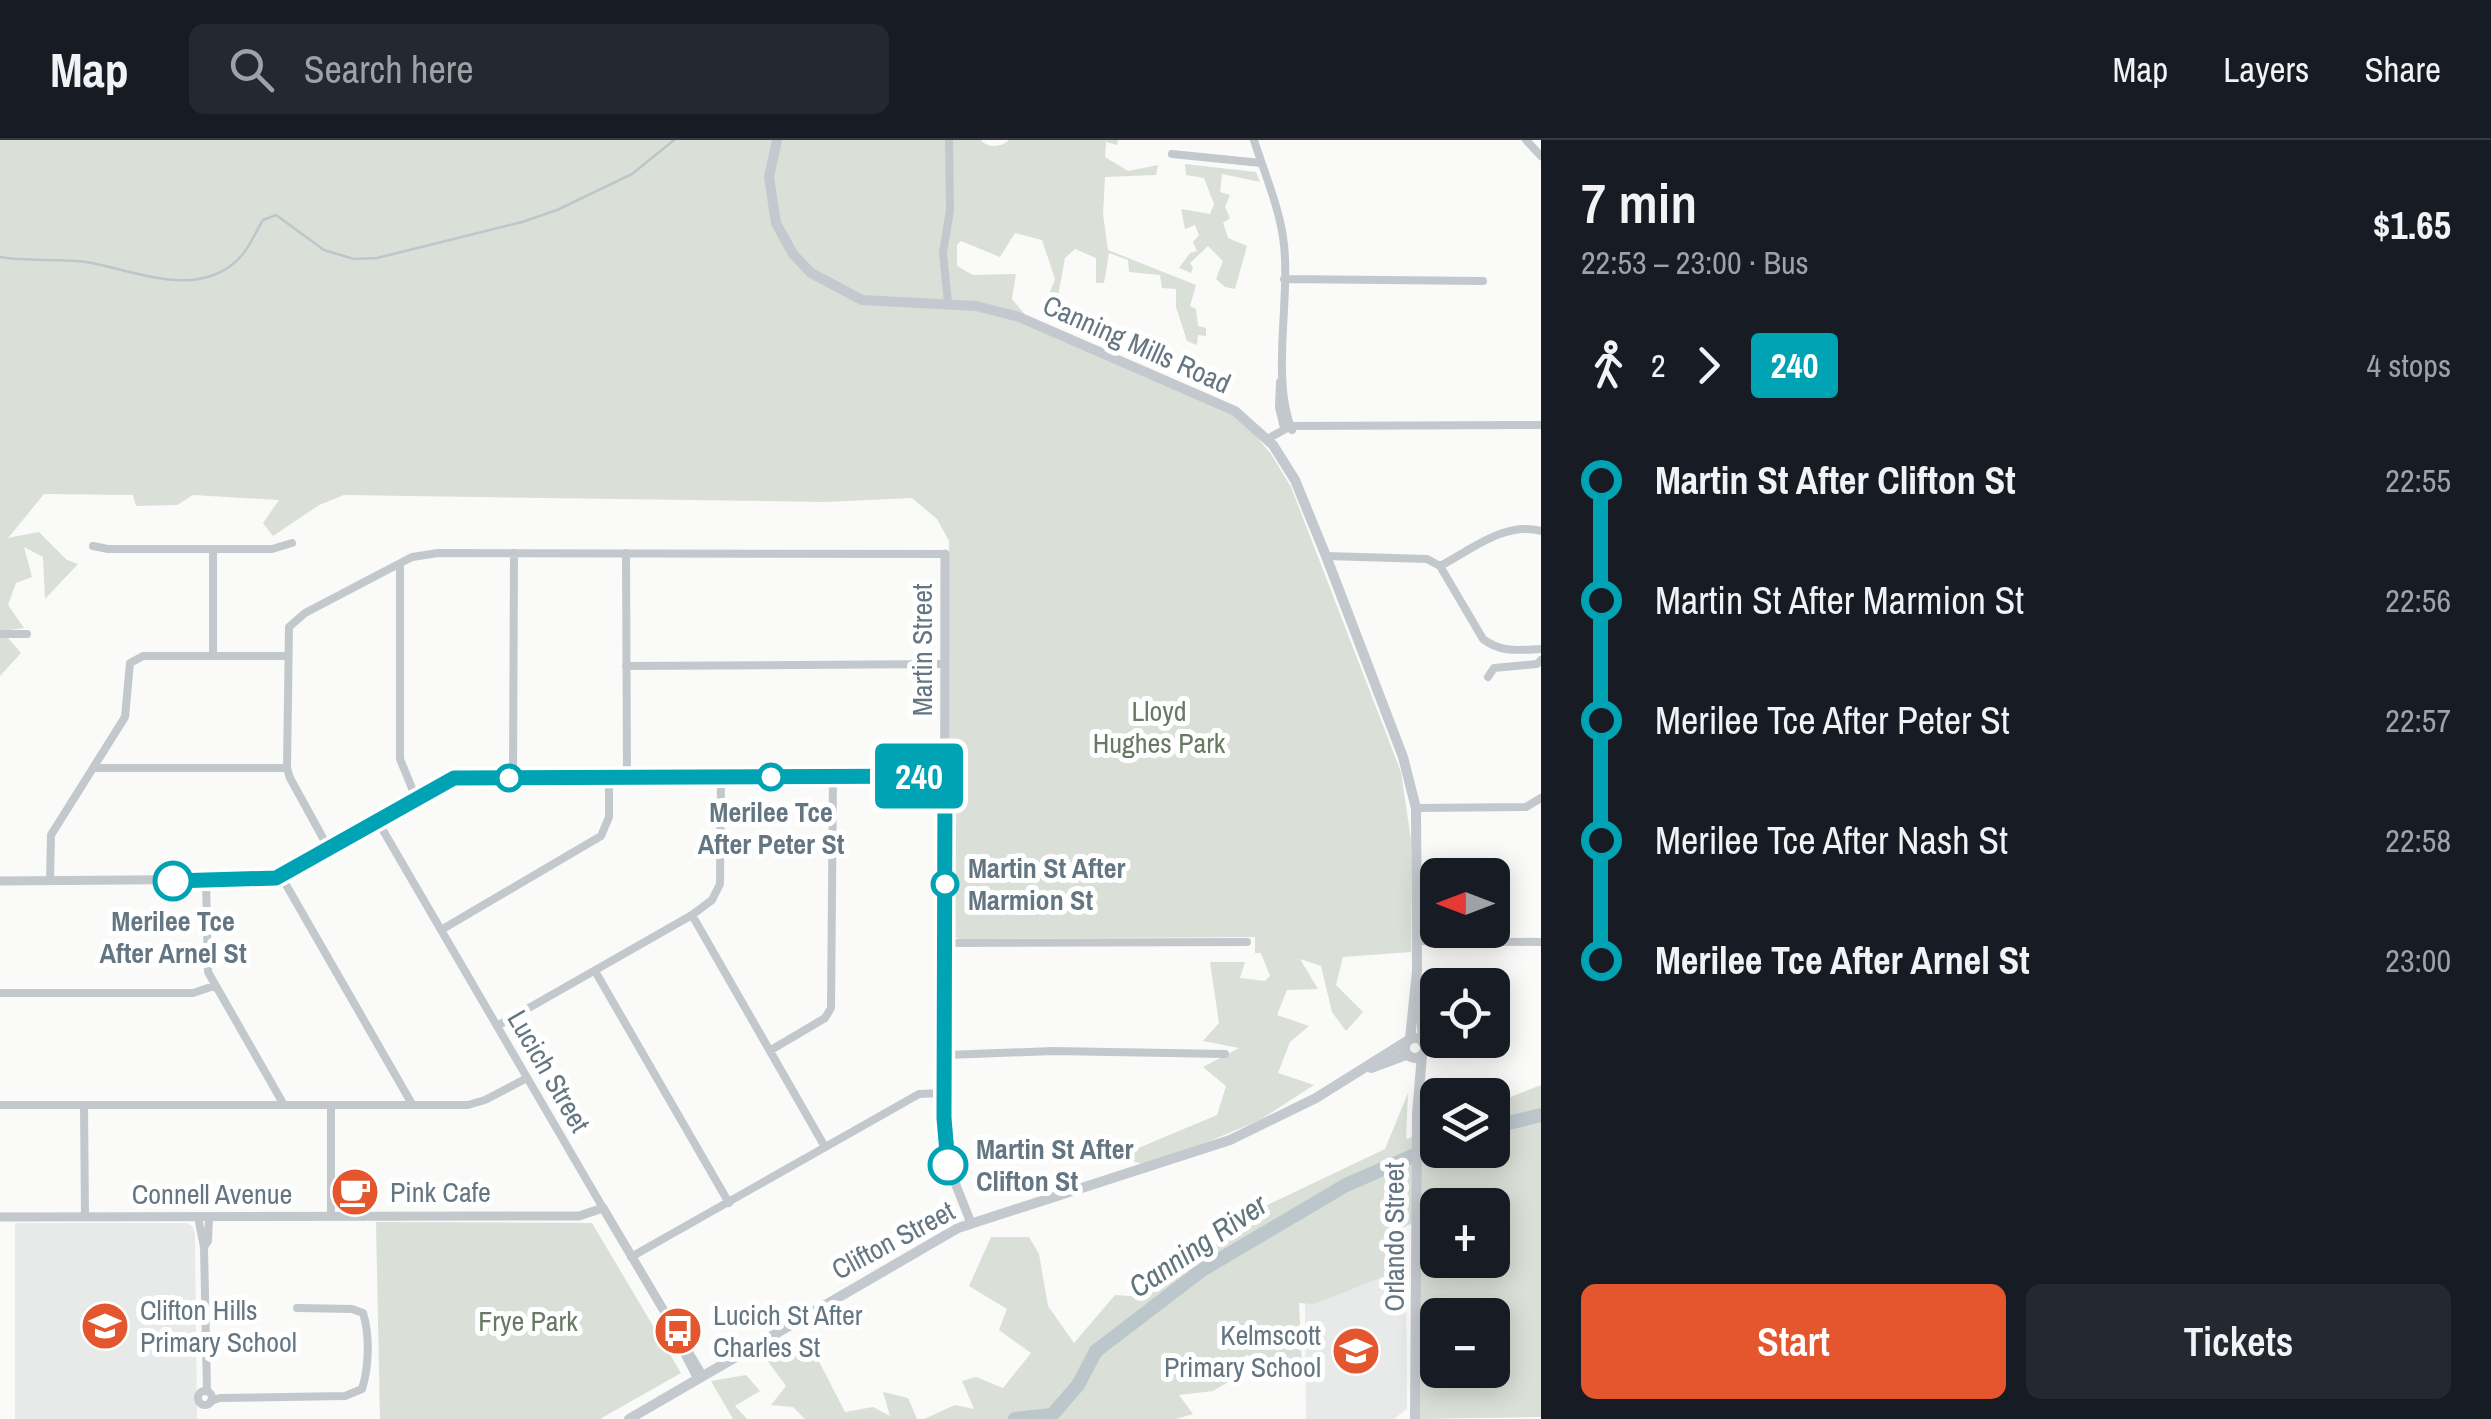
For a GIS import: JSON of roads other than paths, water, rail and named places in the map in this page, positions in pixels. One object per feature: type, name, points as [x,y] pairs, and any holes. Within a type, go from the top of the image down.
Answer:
[{"type":"main road","name":"Canning Mills Road","points":[[776,140],[769,177],[776,223],[793,254],[811,273],[862,300],[948,303],[998,311],[1039,325],[1235,411],[1270,442],[1294,480],[1326,556],[1403,757],[1416,808],[1417,971],[1407,1056]]},
{"type":"main road","name":"Canning Mills Road","points":[[1417,971],[1420,1010]]},
{"type":"main road","points":[[1408,1040],[1417,1038],[1420,1044]]},
{"type":"main road","name":"Clifton Street","points":[[620,1419],[919,1248],[970,1223],[1230,1140],[1356,1074],[1408,1040]]},
{"type":"main road","name":"Clifton Street","points":[[1356,1074],[1407,1056],[1415,1059],[1420,1053]]},
{"type":"main road","name":"Orlando Street","points":[[1407,1056],[1414,1074],[1417,1119],[1415,1419]]},
{"type":"main road","name":"Orlando Street","points":[[1417,1119],[1422,1058]]},
{"type":"main road","name":"Clifton Street","points":[[630,1419],[698,1374]]},
{"type":"street","points":[[948,303],[943,253],[950,210],[950,140]]},
{"type":"street","points":[[1254,140],[1283,238],[1283,372],[1278,407],[1292,428]]},
{"type":"street","points":[[1526,140],[1541,156]]},
{"type":"street","points":[[1172,154],[1261,163]]},
{"type":"street","points":[[1284,279],[1483,281]]},
{"type":"street","points":[[1270,442],[1292,428],[1541,425]]},
{"type":"street","points":[[1440,566],[1504,532],[1525,526],[1541,531]]},
{"type":"street","points":[[94,546],[108,550],[272,550],[292,543]]},
{"type":"street","points":[[212,550],[212,656]]},
{"type":"street","points":[[329,848],[287,768],[287,636],[294,620],[412,557],[438,553],[945,554]]},
{"type":"street","points":[[514,553],[514,778]]},
{"type":"street","points":[[626,554],[626,778]]},
{"type":"street","name":"Martin Street","points":[[945,554],[944,1142],[948,1165],[970,1223]]},
{"type":"street","points":[[1326,556],[1427,559],[1440,566],[1483,639],[1506,650],[1541,649]]},
{"type":"street","points":[[400,564],[400,759],[416,798]]},
{"type":"street","points":[[0,634],[27,634]]},
{"type":"street","points":[[50,881],[53,830],[124,717],[130,664],[143,656],[287,656]]},
{"type":"street","points":[[1488,677],[1494,668],[1537,664],[1541,660]]},
{"type":"street","points":[[626,666],[944,664]]},
{"type":"street","points":[[94,768],[287,768]]},
{"type":"street","points":[[771,1050],[824,1018],[831,1008],[833,776]]},
{"type":"street","points":[[0,881],[268,880],[454,778],[945,776]]},
{"type":"street","points":[[441,930],[601,836],[609,817],[609,778]]},
{"type":"street","points":[[497,1026],[712,900],[720,884],[721,778]]},
{"type":"street","points":[[1416,808],[1526,806],[1541,798]]},
{"type":"street","name":"Lucich Street","points":[[377,820],[698,1374]]},
{"type":"street","points":[[281,876],[412,1104]]},
{"type":"street","points":[[206,881],[206,957],[214,986],[284,1105]]},
{"type":"street","points":[[692,915],[825,1148]]},
{"type":"street","points":[[1418,941],[1541,942]]},
{"type":"street","points":[[944,943],[1247,942]]},
{"type":"street","points":[[595,971],[729,1203]]},
{"type":"street","points":[[0,993],[193,992],[214,986]]},
{"type":"street","points":[[946,1055],[1052,1051],[1224,1054]]},
{"type":"street","points":[[0,1105],[468,1105],[528,1078]]},
{"type":"street","points":[[631,1257],[919,1094],[944,1093]]},
{"type":"street","points":[[84,1105],[85,1216]]},
{"type":"street","points":[[331,1105],[331,1216]]},
{"type":"street","name":"Connell Avenue","points":[[0,1217],[579,1216],[603,1208]]},
{"type":"street","points":[[204,1217],[208,1395],[345,1396],[362,1389],[366,1376],[366,1324],[362,1313],[352,1308],[297,1308]]},
{"type":"waterway","points":[[0,257],[86,262],[168,279],[208,277],[226,269],[243,254],[263,220],[276,215],[324,250],[354,259],[377,258],[557,210],[632,174],[674,140]]},
{"type":"waterway","name":"Canning River","points":[[1510,1123],[1541,1115]]},
{"type":"waterway","name":"Canning River","points":[[1015,1419],[1052,1415],[1078,1385],[1096,1351],[1202,1270],[1346,1185],[1420,1153]]},
{"type":"place","name":"Merilee Tce After Peter St","points":[[771,777]]},
{"type":"place","name":"Merilee Tce After Arnel St","points":[[173,881]]},
{"type":"place","name":"Martin St After Marmion St","points":[[945,884]]},
{"type":"place","name":"Martin St After Clifton St","points":[[948,1165]]},
{"type":"place","name":"Pink Cafe","points":[[355,1192]]},
{"type":"place","name":"Clifton Hills Primary School","points":[[105,1326]]},
{"type":"place","name":"Lucich St After Charles St","points":[[678,1331]]},
{"type":"place","name":"Kelmscott Primary School","points":[[1356,1351]]},
{"type":"park label","name":"Lloyd Hughes Park","points":[[1159,727]]},
{"type":"park label","name":"Frye Park","points":[[528,1321]]}]
